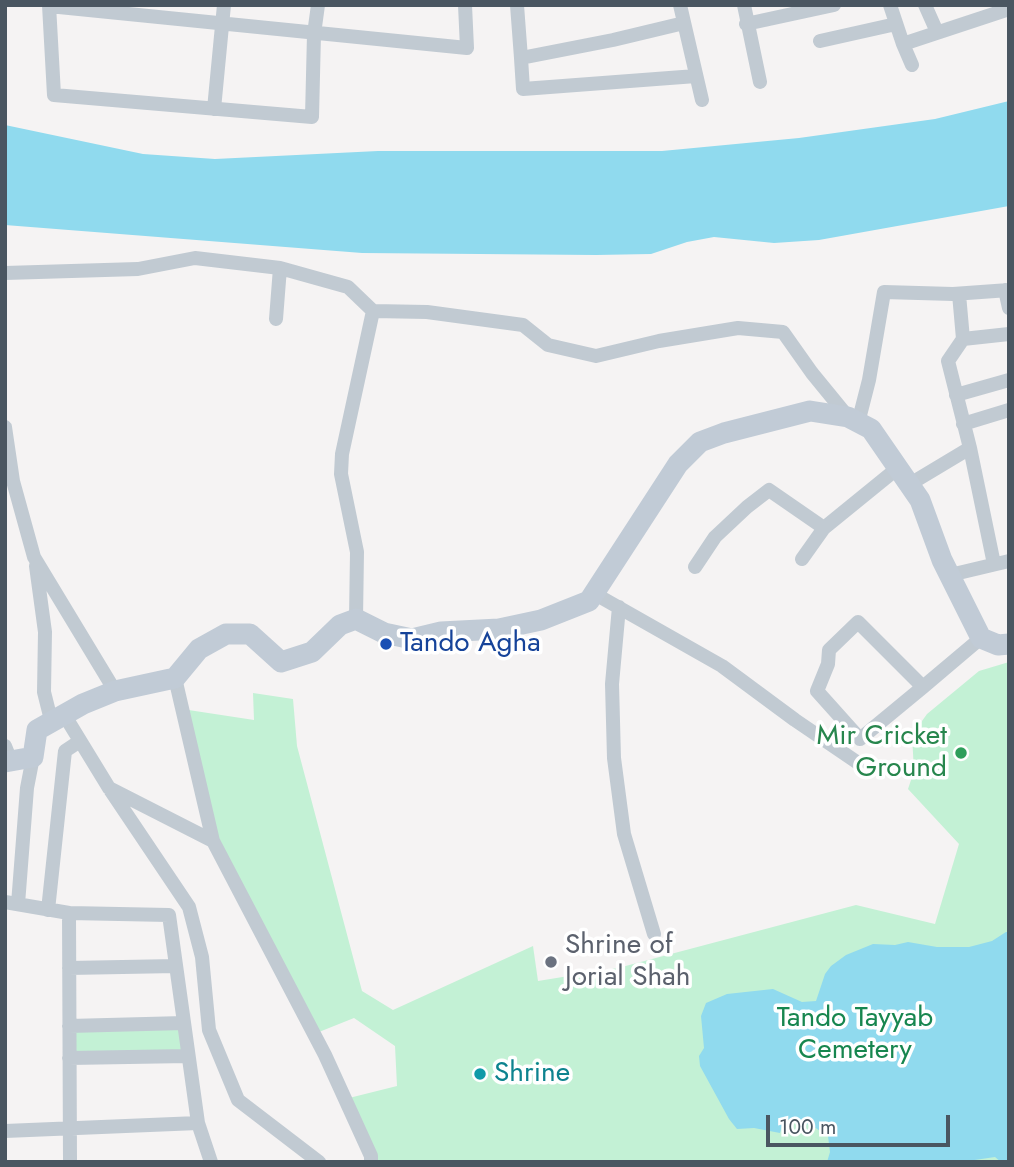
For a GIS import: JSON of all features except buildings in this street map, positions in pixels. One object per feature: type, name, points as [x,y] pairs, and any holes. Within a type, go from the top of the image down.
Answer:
[{"type":"street","points":[[214,108],[224,5]]},
{"type":"street","points":[[318,5],[314,34],[312,117],[54,95],[49,6],[222,25],[314,34],[467,48],[465,5]]},
{"type":"street","points":[[517,5],[523,89],[696,76]]},
{"type":"street","points":[[680,5],[702,100]]},
{"type":"street","points":[[744,5],[760,82]]},
{"type":"street","points":[[746,24],[834,5]]},
{"type":"street","points":[[890,5],[912,65]]},
{"type":"street","points":[[925,5],[937,32]]},
{"type":"street","points":[[903,44],[1006,8]]},
{"type":"street","points":[[521,58],[684,23]]},
{"type":"street","points":[[820,41],[896,24]]},
{"type":"street","points":[[5,273],[138,269],[195,258],[280,268],[348,286],[373,312],[427,312],[523,325],[548,345],[596,356],[659,341],[738,328],[783,332],[812,373],[853,420]]},
{"type":"street","points":[[276,319],[280,268]]},
{"type":"street","points":[[853,420],[869,380],[884,292],[959,294],[1007,290],[1009,309]]},
{"type":"street","points":[[950,575],[1002,563],[948,361],[963,339],[959,294]]},
{"type":"street","points":[[356,619],[357,552],[341,474],[342,454],[373,312]]},
{"type":"street","points":[[963,339],[1009,334]]},
{"type":"street","points":[[956,395],[1009,380]]},
{"type":"street","points":[[963,424],[1009,410]]},
{"type":"street","points":[[211,1162],[198,1123],[169,915],[69,913],[11,903],[27,788],[14,756],[37,730],[83,704],[115,691],[175,678],[199,649],[226,634],[250,634],[281,662],[312,652],[340,625],[356,619],[384,633],[412,639],[441,632],[499,629],[541,620],[589,601],[678,464],[700,442],[724,433],[810,411],[853,420],[871,429],[920,499],[950,575],[981,638],[998,645],[1009,644]]},
{"type":"street","points":[[5,427],[13,481],[34,556],[45,632],[44,692],[58,720],[80,741],[189,907],[202,957],[209,1030],[238,1100],[319,1162]]},
{"type":"street","points":[[802,559],[824,528],[904,475],[970,448]]},
{"type":"street","points":[[695,567],[715,537],[769,490],[824,528]]},
{"type":"street","points":[[34,556],[115,691]]},
{"type":"street","points":[[596,593],[722,666],[867,769]]},
{"type":"street","points":[[619,607],[612,684],[614,758],[624,834],[654,934]]},
{"type":"street","points":[[923,687],[858,622],[829,650],[828,664],[817,691],[860,738],[923,687],[981,638]]},
{"type":"street","points":[[175,678],[213,841],[326,1055],[371,1156],[371,1162]]},
{"type":"street","points":[[48,909],[65,751],[80,741]]},
{"type":"street","points":[[109,788],[213,841]]},
{"type":"street","points":[[69,913],[70,1162]]},
{"type":"street","points":[[69,968],[176,966]]},
{"type":"street","points":[[69,1026],[184,1023]]},
{"type":"street","points":[[69,1058],[188,1056]]},
{"type":"street","points":[[5,1131],[198,1123]]},
{"type":"green space","name":"Tando Tayyab Cemetery","points":[[1009,662],[1009,1162],[371,1162],[345,1099],[397,1086],[395,1046],[354,1018],[314,1034],[213,841],[182,709],[254,720],[253,693],[293,699],[297,746],[362,991],[393,1010],[533,946],[538,981],[618,968],[856,905],[935,924],[959,844],[908,789],[914,771],[912,735],[927,714],[979,671]]},
{"type":"green space","points":[[184,1023],[188,1056],[69,1058],[69,1026]]},
{"type":"water","points":[[1009,101],[1009,206],[819,240],[774,243],[714,237],[687,242],[651,254],[362,253],[5,225],[5,125],[143,154],[215,159],[378,151],[662,151],[799,138],[935,119]]},
{"type":"water","points":[[1009,932],[1009,1162],[1001,1162],[995,1157],[961,1162],[827,1162],[830,1152],[828,1136],[811,1125],[784,1119],[780,1133],[754,1128],[737,1129],[729,1119],[700,1066],[699,1056],[704,1048],[701,1016],[706,1003],[727,994],[773,989],[802,1002],[816,1001],[825,974],[831,966],[846,955],[873,944],[895,945],[908,942],[937,947],[969,947],[992,941]]},
{"type":"place","name":"Tando Agha","points":[[386,644]]},
{"type":"place","name":"Mir Cricket Ground","points":[[961,753]]},
{"type":"place","name":"Shrine of Jorial Shah","points":[[551,962]]},
{"type":"place","name":"Shrine","points":[[480,1074]]}]
